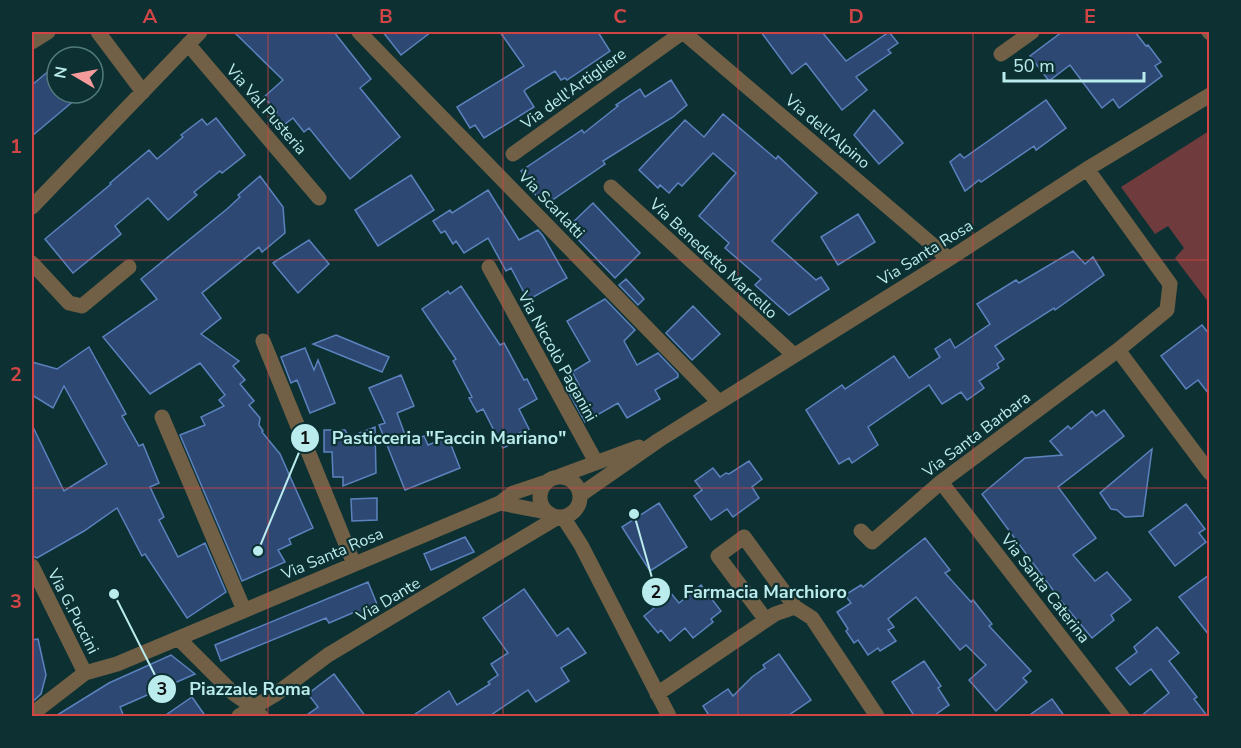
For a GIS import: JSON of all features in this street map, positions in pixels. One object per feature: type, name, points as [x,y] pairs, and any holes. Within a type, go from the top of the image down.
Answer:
[{"type":"street","points":[[32,42],[48,32]]},
{"type":"street","points":[[98,32],[143,92]]},
{"type":"street","points":[[32,207],[200,32]]},
{"type":"street","name":"Via Scarlatti","points":[[359,32],[719,402]]},
{"type":"street","name":"Via dell'Artigliere","points":[[513,154],[683,32]]},
{"type":"street","name":"Via dell'Alpino","points":[[683,32],[949,259]]},
{"type":"street","points":[[1001,54],[1032,32]]},
{"type":"street","name":"Via Val Pusteria","points":[[188,45],[320,198]]},
{"type":"street","name":"Via Santa Rosa","points":[[580,495],[659,440],[949,259],[1087,169],[1209,95]]},
{"type":"street","name":"Via Santa Barbara","points":[[861,531],[872,542],[941,482],[1118,350],[1167,310],[1170,285],[1087,169]]},
{"type":"street","name":"Via Benedetto Marcello","points":[[611,187],[794,355]]},
{"type":"street","points":[[32,263],[69,303],[82,306],[129,267]]},
{"type":"street","name":"Via Niccolò Paganini","points":[[489,267],[596,462]]},
{"type":"street","points":[[263,341],[354,564]]},
{"type":"street","points":[[1118,350],[1209,473]]},
{"type":"street","points":[[162,417],[244,610]]},
{"type":"street","name":"Via Santa Rosa","points":[[85,672],[117,664],[179,639],[501,503],[513,493],[659,440]]},
{"type":"street","points":[[501,503],[560,515],[577,508],[580,495],[575,484],[566,477],[553,479],[539,494],[542,507],[560,515],[581,545],[669,717]]},
{"type":"street","name":"Via Santa Caterina","points":[[941,482],[1122,717]]},
{"type":"street","name":"Via Dante","points":[[239,717],[257,712],[276,694],[328,655],[560,515]]},
{"type":"street","points":[[766,620],[718,556],[744,537],[795,607],[812,618],[877,717]]},
{"type":"street","name":"Via G.Puccini","points":[[32,566],[85,672]]},
{"type":"street","points":[[657,694],[775,614],[795,607]]},
{"type":"street","points":[[179,639],[233,693],[257,712]]},
{"type":"street","points":[[32,714],[85,672]]},
{"type":"shaded area","points":[[1209,131],[1209,303],[1175,258],[1184,248],[1168,226],[1155,234],[1121,187]]},
{"type":"building","points":[[234,32],[334,32],[371,79],[360,88],[400,137],[350,179],[309,128],[304,132],[293,118],[281,127],[272,117],[277,112],[264,97],[283,80]]},
{"type":"building","points":[[383,32],[431,32],[401,55]]},
{"type":"building","points":[[500,32],[598,32],[610,51],[567,80],[565,78],[561,80],[555,71],[526,89],[524,91],[534,107],[484,138],[475,125],[470,128],[457,107],[524,66]]},
{"type":"building","points":[[761,32],[822,32],[846,61],[889,32],[898,43],[888,50],[891,53],[856,77],[867,90],[842,110],[806,63],[792,74]]},
{"type":"building","points":[[1062,32],[1135,32],[1161,62],[1155,66],[1162,76],[1119,108],[1113,99],[1102,108],[1070,65],[1049,81],[1030,56]]},
{"type":"building","points":[[45,74],[45,105],[69,105],[32,136],[32,85]]},
{"type":"building","points":[[671,80],[687,105],[673,117],[603,161],[605,164],[545,205],[534,193],[521,171],[582,130],[584,133],[618,106],[616,105],[640,89],[645,97]]},
{"type":"building","points":[[1046,100],[1066,128],[1036,150],[1034,146],[965,191],[950,162],[960,154],[964,158]]},
{"type":"building","points":[[874,110],[903,143],[879,164],[854,135]]},
{"type":"building","points":[[723,114],[776,159],[778,156],[817,193],[772,241],[816,280],[821,277],[829,289],[789,315],[755,285],[761,279],[725,248],[729,243],[699,216],[736,173],[713,153],[682,186],[678,183],[669,193],[660,185],[658,188],[639,170],[685,120],[704,137]]},
{"type":"building","points":[[216,118],[245,155],[194,192],[197,195],[168,220],[148,198],[115,226],[121,234],[73,273],[45,239],[149,150],[157,159],[183,137],[181,135],[202,119],[207,125]]},
{"type":"building","points":[[411,175],[434,210],[378,246],[355,210]]},
{"type":"building","points":[[260,176],[283,207],[285,233],[262,252],[259,247],[202,293],[221,318],[201,334],[239,361],[233,366],[245,380],[240,384],[254,401],[249,405],[260,418],[259,425],[262,432],[280,454],[313,528],[289,539],[291,544],[278,550],[285,562],[242,581],[180,435],[205,425],[201,417],[224,406],[219,400],[225,395],[200,363],[150,394],[103,337],[157,299],[141,279],[227,209],[240,197],[238,195]]},
{"type":"building","points":[[488,190],[519,240],[538,230],[567,278],[528,300],[511,268],[506,271],[488,238],[464,253],[456,241],[453,244],[445,231],[441,233],[433,221],[450,210],[452,213]]},
{"type":"building","points":[[593,203],[640,253],[615,278],[567,228]]},
{"type":"building","points":[[858,214],[875,242],[838,265],[821,237]]},
{"type":"building","points":[[309,240],[329,264],[298,293],[273,263]]},
{"type":"building","points":[[1073,251],[1085,264],[1093,257],[1104,275],[1055,310],[1054,308],[995,346],[1004,359],[997,364],[999,368],[979,381],[984,388],[967,400],[961,392],[942,404],[929,385],[868,427],[878,445],[852,463],[849,458],[839,464],[806,410],[842,385],[845,389],[894,356],[909,378],[940,357],[935,349],[950,339],[955,348],[990,324],[977,304],[1016,280],[1019,283]]},
{"type":"building","points":[[626,279],[644,299],[638,305],[619,285]]},
{"type":"building","points":[[461,286],[500,345],[504,343],[537,399],[519,409],[529,429],[517,434],[520,440],[503,448],[483,409],[477,412],[469,398],[472,397],[453,361],[456,359],[422,309],[448,291],[450,294]]},
{"type":"building","points":[[605,299],[635,330],[624,341],[637,365],[658,353],[678,374],[678,377],[655,390],[660,399],[627,418],[618,403],[585,422],[568,391],[579,385],[572,372],[590,361],[567,321]]},
{"type":"building","points":[[693,306],[720,334],[692,360],[666,333]]},
{"type":"building","points":[[1202,325],[1209,334],[1209,394],[1198,380],[1186,389],[1161,356]]},
{"type":"building","points":[[336,335],[389,357],[382,372],[313,344]]},
{"type":"building","points":[[89,347],[126,414],[122,416],[139,446],[143,444],[159,483],[150,487],[164,517],[159,520],[178,557],[205,543],[226,592],[187,618],[145,554],[142,556],[117,508],[84,531],[37,558],[32,556],[32,425],[64,491],[107,464],[64,386],[53,408],[32,395],[32,362],[57,369]]},
{"type":"building","points":[[305,348],[314,370],[318,360],[335,403],[310,413],[297,380],[291,383],[281,357]]},
{"type":"building","points":[[401,375],[414,406],[397,413],[408,443],[424,436],[428,445],[448,437],[460,468],[405,490],[379,425],[385,423],[369,388]]},
{"type":"building","points":[[1104,410],[1124,436],[1058,487],[1096,538],[1073,555],[1095,581],[1107,572],[1131,600],[1111,615],[1114,620],[1092,638],[1061,601],[982,494],[1025,458],[1062,455],[1050,441],[1068,426],[1071,429],[1092,411],[1096,416]]},
{"type":"building","points":[[375,427],[376,473],[343,486],[343,477],[333,477],[332,452],[324,452],[324,430],[345,430],[349,437]]},
{"type":"building","points":[[1152,449],[1143,516],[1125,517],[1117,510],[1111,509],[1100,493]]},
{"type":"building","points":[[749,461],[762,479],[752,487],[759,498],[733,517],[727,509],[711,520],[694,496],[702,490],[695,481],[713,468],[720,477]]},
{"type":"building","points":[[377,498],[377,520],[352,521],[351,499]]},
{"type":"building","points":[[659,503],[687,547],[650,571],[622,527]]},
{"type":"building","points":[[1186,504],[1205,529],[1199,533],[1206,542],[1175,566],[1149,532]]},
{"type":"building","points":[[465,537],[474,552],[431,570],[424,554]]},
{"type":"building","points":[[925,538],[950,570],[945,573],[971,602],[973,600],[992,624],[989,626],[1031,671],[1023,678],[1027,682],[996,711],[969,680],[986,665],[966,645],[960,650],[916,597],[888,619],[894,627],[888,630],[896,641],[868,655],[858,640],[854,643],[837,612],[851,603],[845,595],[861,585],[863,587]]},
{"type":"building","points":[[1209,575],[1209,635],[1179,597]]},
{"type":"building","points":[[368,582],[379,609],[360,617],[357,611],[329,623],[326,618],[221,661],[215,645]]},
{"type":"building","points":[[701,585],[721,611],[711,619],[713,622],[693,638],[685,628],[670,641],[661,630],[658,633],[644,616],[654,608],[652,606],[670,592],[679,603]]},
{"type":"building","points":[[524,589],[557,636],[568,628],[586,653],[561,668],[569,681],[536,702],[528,690],[488,717],[411,717],[449,691],[457,705],[490,684],[488,682],[498,675],[491,664],[508,653],[483,618]]},
{"type":"building","points":[[1157,627],[1179,653],[1169,661],[1197,697],[1194,699],[1208,717],[1140,717],[1169,693],[1151,669],[1130,685],[1116,668],[1137,652],[1134,647]]},
{"type":"building","points":[[38,639],[46,675],[41,694],[32,702],[32,640]]},
{"type":"building","points":[[779,654],[811,700],[786,717],[710,717],[703,706],[728,689],[733,696],[765,668],[763,665]]},
{"type":"building","points":[[171,655],[195,674],[120,707],[124,717],[54,717],[109,683]]},
{"type":"building","points":[[924,661],[941,686],[938,688],[949,705],[932,717],[915,717],[892,682]]},
{"type":"building","points":[[334,674],[366,717],[304,717],[318,707],[308,694]]},
{"type":"building","points":[[192,697],[206,717],[163,717]]},
{"type":"building","points":[[1052,699],[1065,717],[1027,717]]},
{"type":"place","name":"Farmacia Marchioro","points":[[634,514]]},
{"type":"place","name":"Pasticceria \"Faccin Mariano\"","points":[[258,551]]},
{"type":"place","name":"Piazzale Roma","points":[[114,594]]}]
